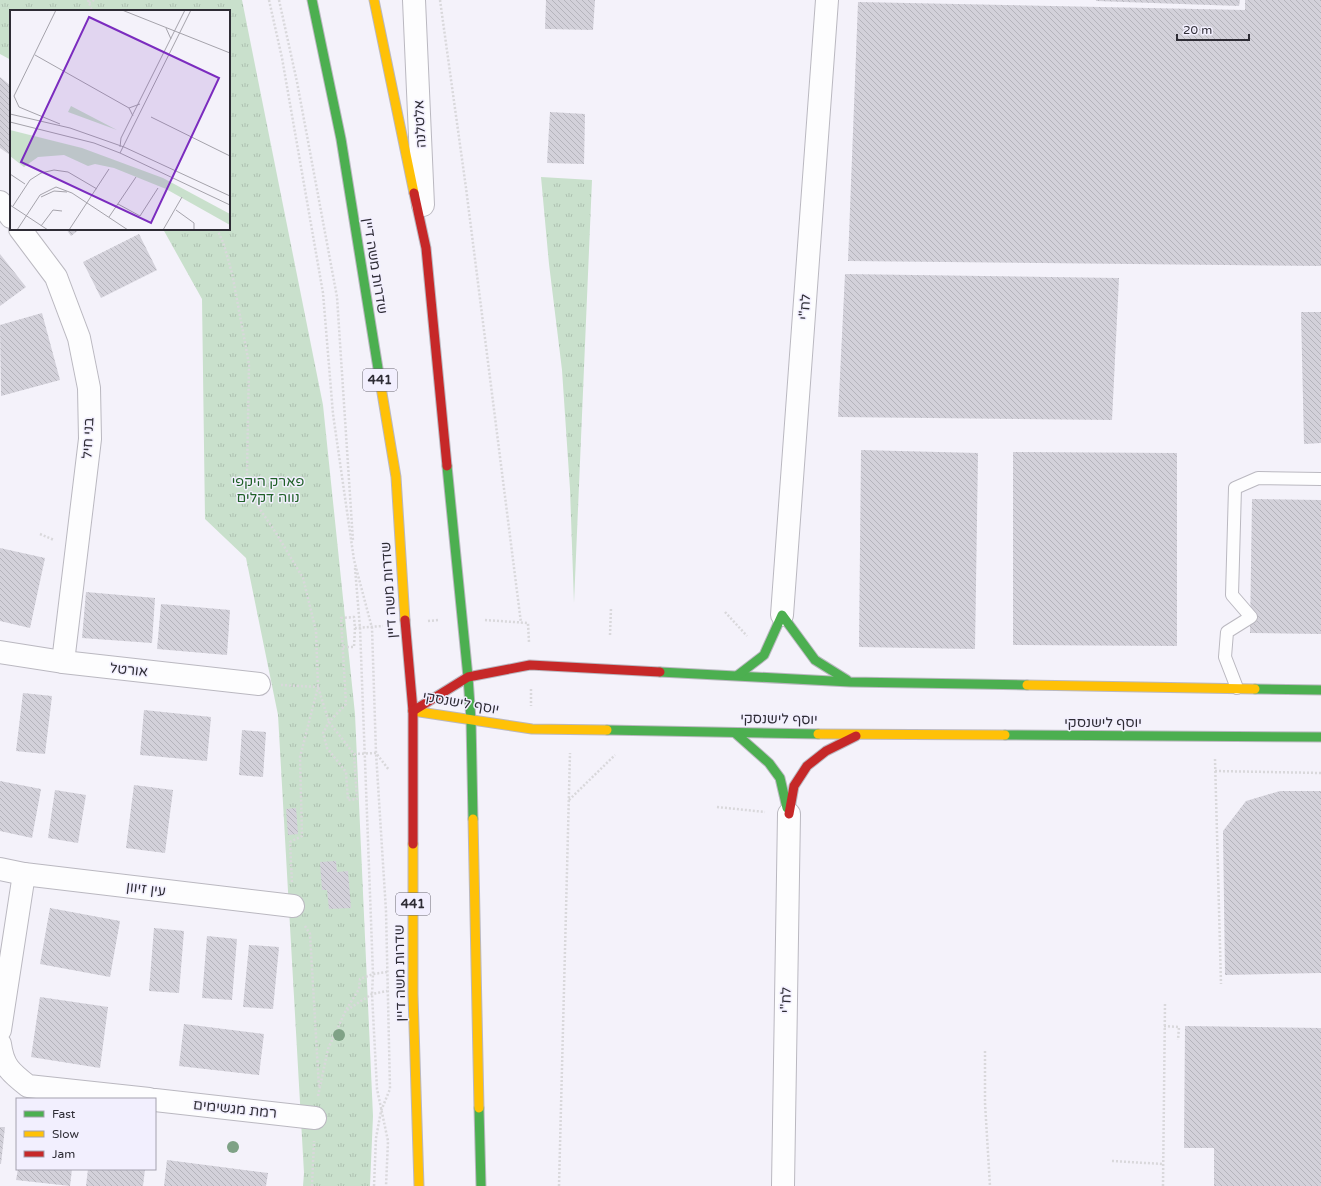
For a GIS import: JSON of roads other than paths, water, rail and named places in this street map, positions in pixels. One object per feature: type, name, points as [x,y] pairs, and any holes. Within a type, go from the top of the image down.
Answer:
[{"type":"main road","name":"שדרות משה דיין","points":[[312,0],[341,139],[396,477],[404,623],[413,710],[413,986],[419,1186]]},
{"type":"main road","points":[[374,0],[426,248],[468,676],[471,720],[481,1186]]},
{"type":"main road","points":[[738,675],[764,655],[782,615],[815,660],[850,682]]},
{"type":"main road","name":"יוסף לישנסקי","points":[[413,710],[468,676],[530,665],[850,682],[1321,690]]},
{"type":"main road","name":"יוסף לישנסקי","points":[[413,710],[532,729],[735,733],[1321,737]]},
{"type":"main road","points":[[735,733],[769,763],[780,778],[789,814]]},
{"type":"main road","points":[[789,814],[794,786],[806,766],[826,751],[861,734]]},
{"type":"street","name":"אלטלנה","points":[[414,0],[426,248]]},
{"type":"street","name":"לח\"י","points":[[782,615],[827,0]]},
{"type":"street","points":[[0,202],[10,216]]},
{"type":"street","name":"בני חיל","points":[[21,230],[56,278],[79,338],[89,388],[90,439],[63,662]]},
{"type":"street","name":"אורטל","points":[[0,652],[63,662],[259,684]]},
{"type":"street","name":"לח\"י","points":[[783,1186],[789,814]]},
{"type":"street","name":"עין זיוון","points":[[0,869],[24,874],[293,906]]},
{"type":"street","points":[[0,1030],[24,874]]},
{"type":"street","points":[[0,1044],[2,1056],[12,1074],[28,1086],[140,1098]]},
{"type":"street","name":"רמת מגשימים","points":[[156,1100],[315,1118]]},
{"type":"lane","points":[[1237,688],[1225,658],[1227,632],[1251,617],[1232,595],[1235,488],[1258,478],[1321,479]]},
{"type":"park label","name":"פארק היקפי נווה דקלים","points":[[268,490]]}]
